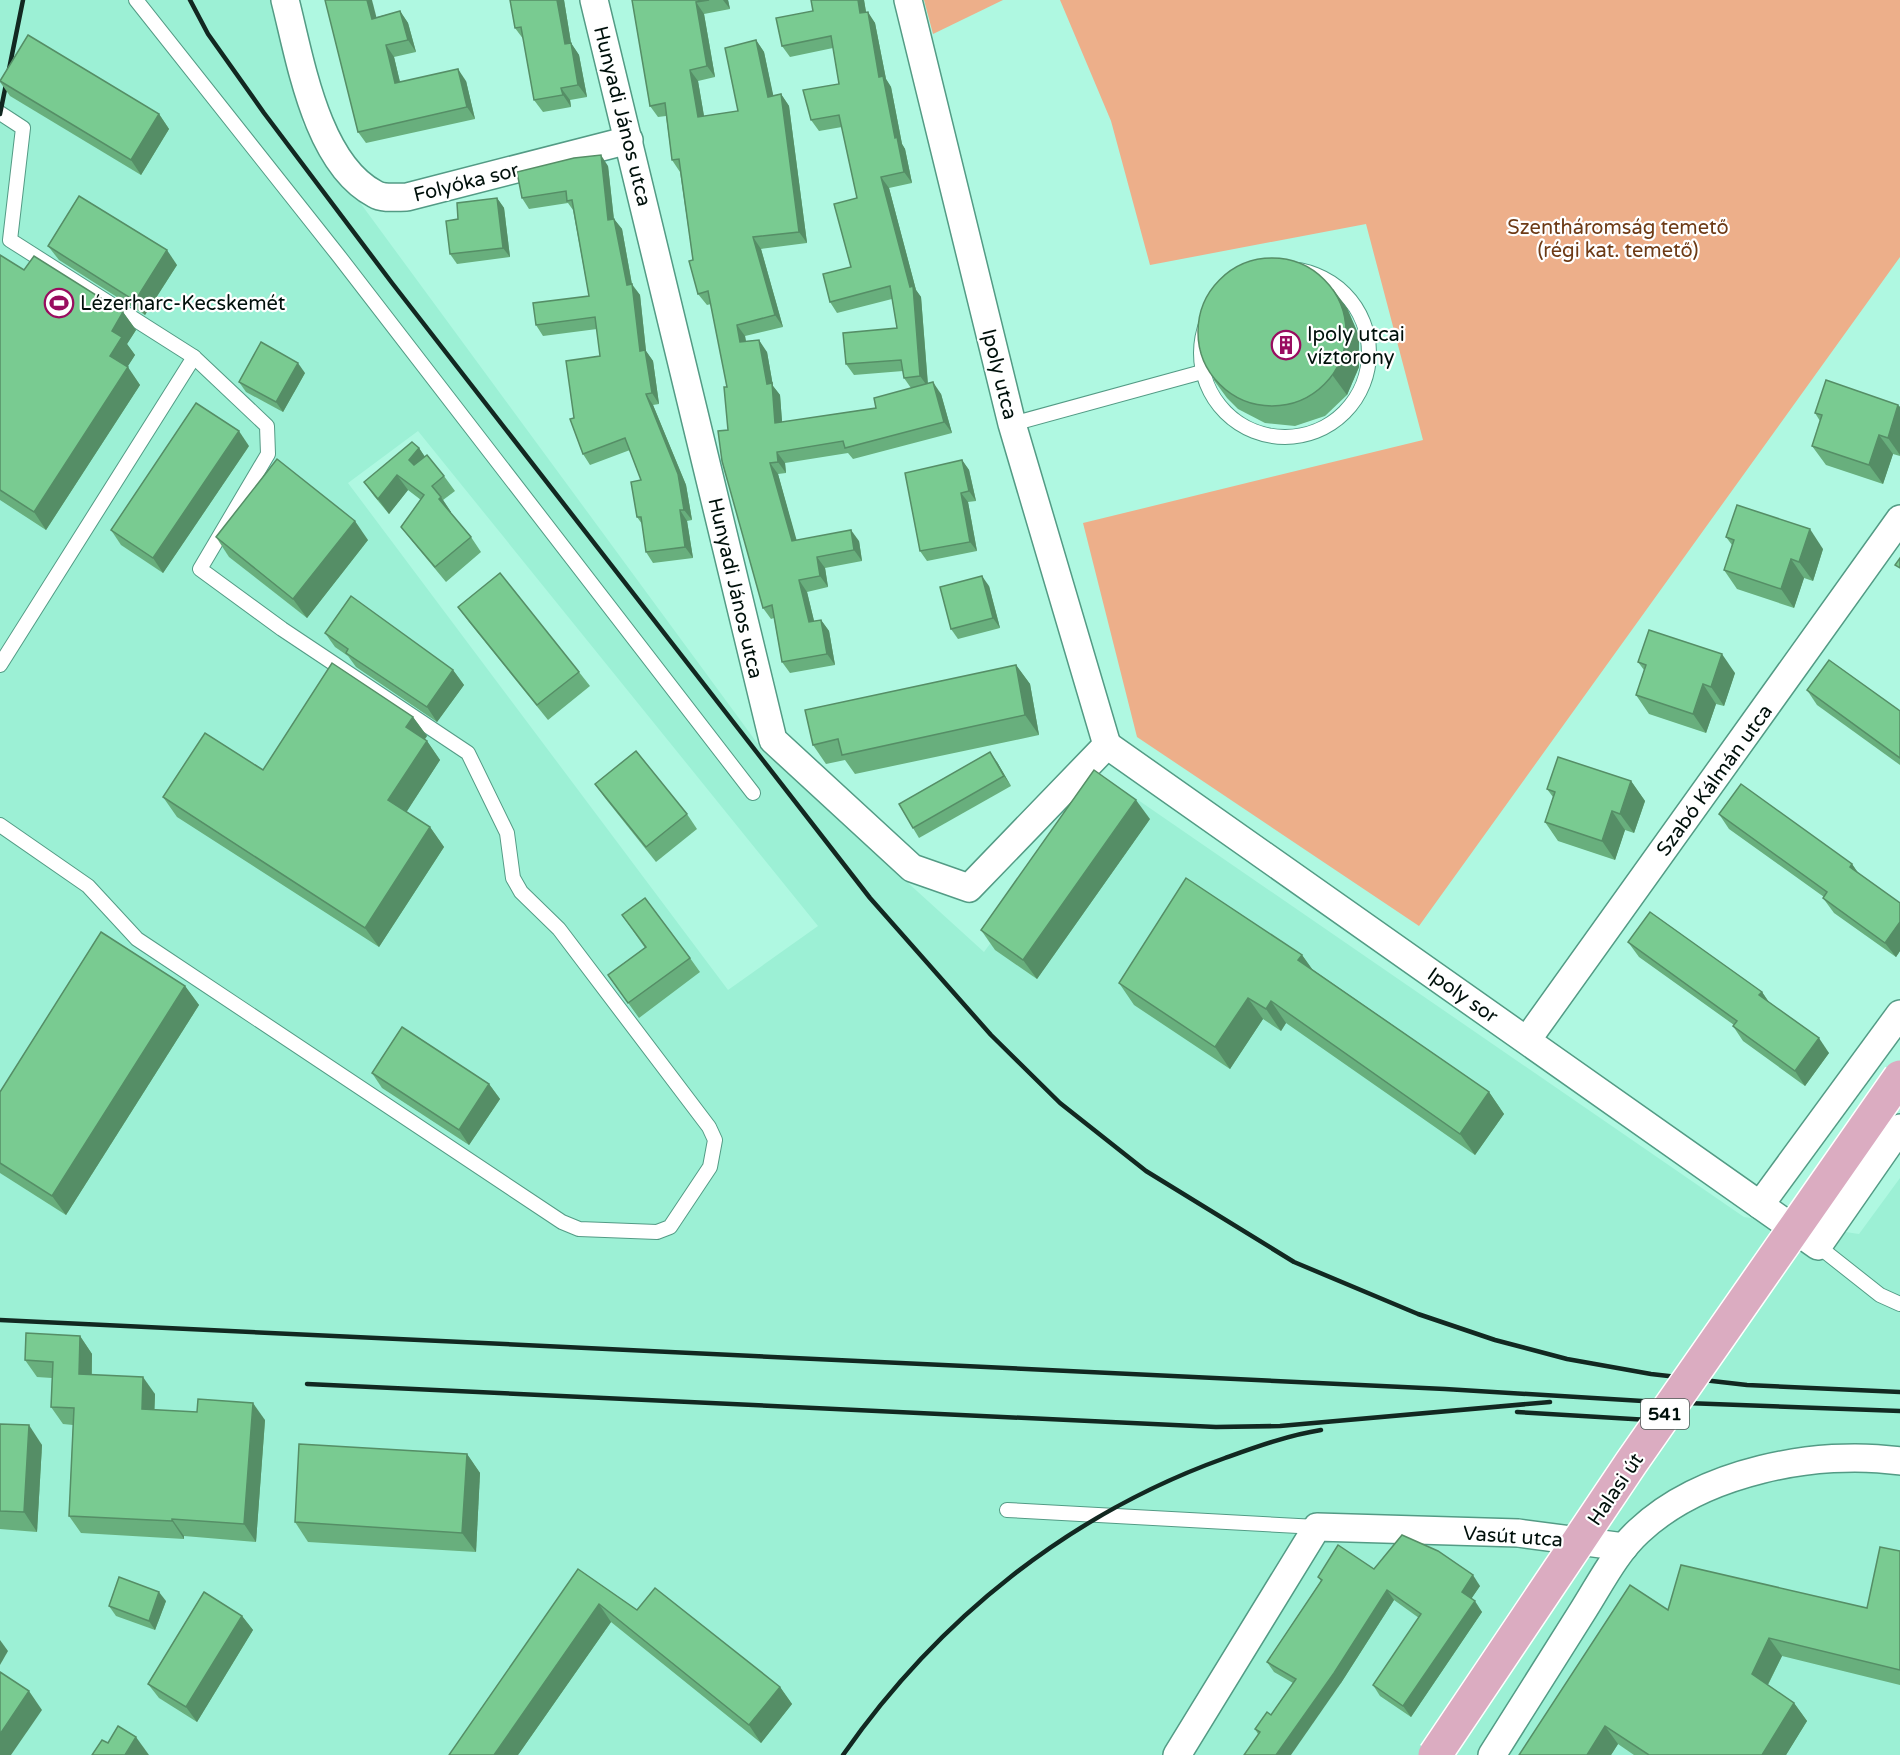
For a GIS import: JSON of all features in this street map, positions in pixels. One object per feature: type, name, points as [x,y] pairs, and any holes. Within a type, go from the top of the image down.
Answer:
[{"type":"main road","name":"Halasi út","points":[[1436,1755],[1631,1463],[1900,1077]]},
{"type":"street","name":"Folyóka sor","points":[[285,0],[314,112],[327,139],[357,180],[376,195],[407,197],[629,140]]},
{"type":"street","name":"Hunyadi János utca","points":[[594,0],[773,740],[912,868],[969,888],[1107,745]]},
{"type":"street","name":"Ipoly utca","points":[[908,0],[1012,423],[1107,745]]},
{"type":"street","name":"Szabó Kálmán utca","points":[[1527,1040],[1900,519]]},
{"type":"street","name":"Ipoly sor","points":[[1107,745],[1818,1246]]},
{"type":"street","points":[[1760,1205],[1900,1014]]},
{"type":"street","points":[[1818,1246],[1900,1128]]},
{"type":"street","points":[[1624,1547],[1655,1518],[1680,1502],[1745,1474],[1816,1460],[1859,1458],[1900,1461]]},
{"type":"street","points":[[1177,1755],[1317,1527]]},
{"type":"street","name":"Vasút utca","points":[[1317,1527],[1518,1533],[1624,1547]]},
{"type":"street","name":"Halasi út","points":[[1492,1755],[1624,1547]]},
{"type":"lane","points":[[136,0],[338,255],[753,793]]},
{"type":"lane","points":[[0,113],[23,128],[10,240],[194,357],[267,426],[268,454],[200,569],[282,629],[468,753],[507,833],[513,878],[520,892],[559,929],[710,1127],[715,1140],[711,1167],[670,1227],[657,1232],[579,1229],[562,1222],[137,939],[88,886],[0,825]]},
{"type":"lane","points":[[1269,270],[1302,270],[1332,283],[1355,305],[1368,335],[1368,367],[1358,396],[1336,420],[1308,434],[1277,437],[1247,428],[1222,408],[1212,396],[1202,372],[1203,333],[1216,304],[1239,282],[1269,270]]},
{"type":"lane","points":[[0,665],[194,357]]},
{"type":"lane","points":[[1012,423],[1202,372]]},
{"type":"lane","points":[[1818,1246],[1880,1295],[1900,1304]]},
{"type":"lane","points":[[1007,1510],[1317,1527]]},
{"type":"shaded area","points":[[0,0],[271,0],[303,125],[763,751],[984,952],[1109,780],[1744,1217],[1859,1234],[1900,1178],[1900,1755],[0,1755]],"holes":[[[418,431],[818,926],[728,990],[348,483]]]},
{"type":"green space","points":[[924,0],[1003,0],[933,34]]},
{"type":"green space","name":"Szentháromság temető (régi kat. temető)","points":[[1060,0],[1900,0],[1900,257],[1419,926],[1137,737],[1083,523],[1423,440],[1366,224],[1150,265],[1111,121]]},
{"type":"building","points":[[325,0],[367,0],[372,19],[400,11],[408,40],[386,45],[395,83],[458,69],[467,107],[358,132]]},
{"type":"building","points":[[510,0],[557,0],[565,44],[571,43],[578,85],[561,88],[563,95],[534,100],[521,27],[515,28]]},
{"type":"building","points":[[632,0],[709,0],[696,2],[707,66],[690,70],[698,117],[738,111],[725,48],[756,40],[768,97],[781,94],[799,232],[753,237],[775,315],[737,325],[740,342],[759,340],[767,384],[772,383],[775,423],[876,408],[874,398],[933,382],[944,422],[845,448],[843,441],[777,452],[778,462],[770,463],[792,541],[851,530],[854,550],[817,557],[820,576],[799,580],[809,622],[821,620],[827,654],[782,662],[772,605],[763,608],[722,461],[718,431],[728,430],[724,387],[727,387],[708,291],[698,294],[689,261],[693,260],[679,159],[672,160],[665,103],[650,106]]},
{"type":"building","points":[[811,0],[858,0],[860,13],[868,12],[879,77],[883,76],[904,172],[881,177],[910,287],[913,286],[920,376],[904,378],[901,360],[846,364],[843,333],[897,328],[890,286],[830,302],[823,274],[851,267],[834,204],[857,198],[839,115],[811,120],[803,90],[839,84],[831,36],[782,46],[776,18],[813,11]]},
{"type":"building","points":[[28,35],[159,114],[131,160],[0,81]]},
{"type":"building","points":[[601,155],[608,220],[614,219],[627,285],[632,284],[640,351],[645,350],[652,393],[646,394],[678,474],[684,510],[680,510],[685,547],[646,552],[641,517],[637,517],[631,482],[641,480],[625,438],[583,454],[570,419],[574,418],[566,361],[600,356],[595,317],[536,325],[533,303],[589,296],[572,200],[567,201],[566,191],[522,198],[517,172],[574,158]]},
{"type":"building","points":[[79,196],[167,250],[135,301],[48,246]]},
{"type":"building","points":[[497,198],[503,248],[450,254],[446,221],[458,219],[457,203]]},
{"type":"building","points":[[0,255],[24,270],[34,256],[123,312],[112,331],[122,337],[110,356],[128,367],[34,512],[0,490]]},
{"type":"building","name":"Ipoly utcai víztorony","points":[[1272,258],[1300,264],[1324,280],[1340,304],[1346,332],[1340,360],[1324,384],[1300,400],[1272,406],[1244,400],[1220,384],[1204,360],[1198,332],[1204,304],[1220,280],[1244,264]]},
{"type":"building","points":[[261,342],[298,363],[276,402],[239,382]]},
{"type":"building","points":[[1826,380],[1898,405],[1888,438],[1879,435],[1869,465],[1812,446],[1822,415],[1815,413]]},
{"type":"building","points":[[196,403],[239,431],[153,558],[111,530]]},
{"type":"building","points":[[412,442],[419,448],[409,460],[414,465],[427,455],[444,476],[432,486],[441,497],[439,499],[471,537],[435,567],[401,527],[424,495],[397,475],[378,499],[364,482]]},
{"type":"building","points":[[277,459],[355,521],[293,599],[216,537]]},
{"type":"building","points":[[962,460],[969,491],[961,493],[970,542],[920,551],[905,473]]},
{"type":"building","points":[[1737,505],[1810,529],[1799,562],[1791,559],[1781,589],[1724,570],[1734,540],[1726,537]]},
{"type":"building","points":[[1900,558],[1900,568],[1895,565]]},
{"type":"building","points":[[500,573],[579,672],[537,705],[458,607]]},
{"type":"building","points":[[982,576],[993,618],[951,629],[940,587]]},
{"type":"building","points":[[351,596],[453,670],[427,707],[346,653],[348,649],[325,633]]},
{"type":"building","points":[[1649,630],[1722,654],[1711,687],[1703,684],[1693,714],[1636,695],[1646,665],[1638,662]]},
{"type":"building","points":[[1829,660],[1900,711],[1900,758],[1807,690]]},
{"type":"building","points":[[332,663],[413,717],[406,727],[427,741],[388,800],[430,827],[365,928],[163,797],[205,733],[263,770]]},
{"type":"building","points":[[1016,665],[1025,715],[842,755],[838,739],[813,745],[805,710]]},
{"type":"building","points":[[636,751],[687,814],[646,847],[595,784]]},
{"type":"building","points":[[990,752],[1004,776],[913,828],[899,804]]},
{"type":"building","points":[[1558,757],[1631,781],[1620,814],[1612,811],[1602,841],[1545,822],[1555,792],[1547,789]]},
{"type":"building","points":[[1094,770],[1136,800],[1023,960],[981,930]]},
{"type":"building","points":[[1741,784],[1852,864],[1850,867],[1900,903],[1900,922],[1885,943],[1823,898],[1827,892],[1719,814]]},
{"type":"building","points":[[1186,878],[1302,955],[1298,960],[1489,1092],[1460,1134],[1271,1001],[1266,1009],[1248,998],[1215,1047],[1119,983]]},
{"type":"building","points":[[645,898],[690,958],[628,1003],[608,975],[646,947],[622,915]]},
{"type":"building","points":[[1650,912],[1762,992],[1759,995],[1819,1038],[1795,1071],[1733,1026],[1737,1021],[1628,942]]},
{"type":"building","points":[[101,932],[185,986],[52,1196],[0,1163],[0,1092]]},
{"type":"building","points":[[402,1027],[489,1084],[459,1130],[372,1073]]},
{"type":"building","points":[[26,1333],[80,1336],[79,1374],[143,1377],[142,1409],[197,1412],[198,1399],[253,1403],[244,1524],[69,1516],[74,1408],[51,1407],[53,1362],[25,1360]]},
{"type":"building","points":[[0,1424],[29,1425],[24,1512],[0,1511]]},
{"type":"building","points":[[299,1444],[467,1454],[462,1533],[295,1522]]},
{"type":"building","points":[[1402,1535],[1438,1551],[1473,1575],[1462,1592],[1475,1601],[1403,1706],[1373,1685],[1421,1614],[1387,1590],[1334,1673],[1276,1755],[1244,1755],[1260,1732],[1255,1729],[1267,1712],[1271,1715],[1296,1679],[1267,1662],[1322,1580],[1318,1577],[1338,1545],[1374,1569]]},
{"type":"building","points":[[1880,1547],[1900,1551],[1900,1670],[1769,1638],[1752,1674],[1794,1703],[1762,1755],[1649,1755],[1605,1726],[1587,1755],[1519,1755],[1630,1585],[1668,1610],[1681,1565],[1867,1608]]},
{"type":"building","points":[[578,1569],[637,1610],[655,1588],[780,1687],[749,1725],[599,1604],[494,1755],[449,1755]]},
{"type":"building","points":[[119,1577],[159,1592],[149,1621],[109,1606]]},
{"type":"building","points":[[204,1592],[242,1616],[186,1707],[148,1684]]},
{"type":"building","points":[[0,1672],[29,1691],[0,1734]]},
{"type":"building","points":[[118,1726],[136,1737],[125,1755],[92,1755],[102,1740],[108,1743]]},
{"type":"railway","points":[[0,114],[23,0]]},
{"type":"railway","points":[[190,0],[208,34],[264,113],[392,283],[870,898],[991,1035],[1060,1103],[1146,1171],[1294,1262],[1418,1314],[1495,1340],[1567,1359],[1651,1374],[1747,1385],[1900,1392]]},
{"type":"railway","points":[[0,1320],[1445,1389],[1659,1402],[1900,1411]]},
{"type":"railway","points":[[307,1384],[1216,1427],[1280,1426],[1550,1402]]},
{"type":"railway","points":[[1517,1412],[1649,1420]]},
{"type":"railway","points":[[843,1755],[880,1705],[964,1616],[1011,1576],[1061,1541],[1113,1509],[1168,1481],[1225,1458],[1297,1435],[1321,1430]]},
{"type":"place","name":"Lézerharc-Kecskemét","points":[[59,303]]},
{"type":"place","name":"Ipoly utcai víztorony","points":[[1286,345]]}]
